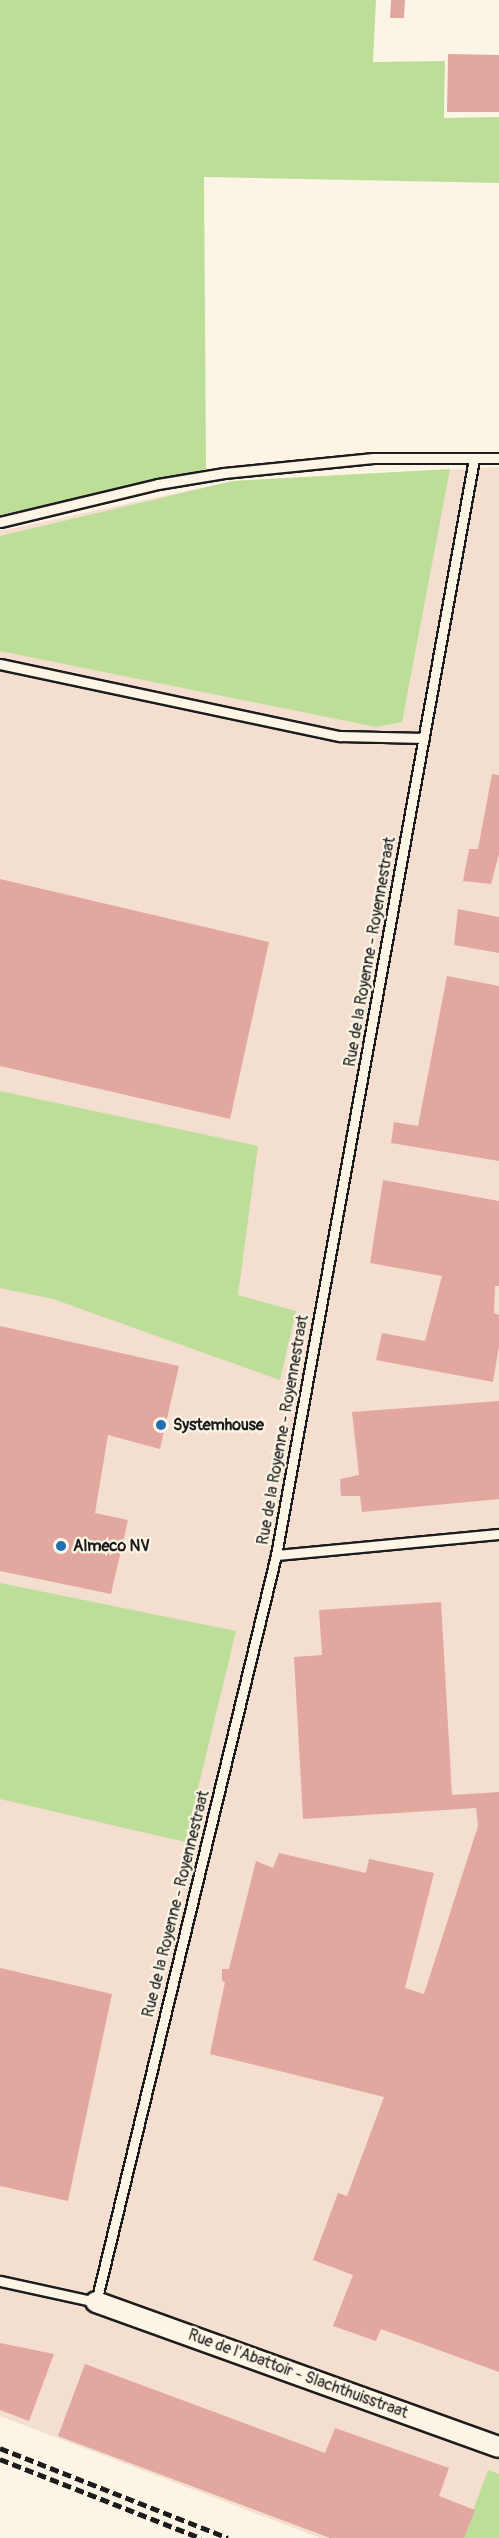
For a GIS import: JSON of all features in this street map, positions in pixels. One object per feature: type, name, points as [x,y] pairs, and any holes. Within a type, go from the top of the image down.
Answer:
[{"type":"street","name":"Rue de l'Abattoir - Slachthuisstraat","points":[[96,2302],[499,2447]]},
{"type":"lane","points":[[0,522],[158,484],[224,473],[373,458],[499,458]]},
{"type":"lane","name":"Rue de la Royenne - Royennestraat","points":[[96,2302],[276,1555],[474,459]]},
{"type":"lane","points":[[0,664],[340,736],[424,738]]},
{"type":"lane","points":[[276,1555],[499,1534]]},
{"type":"lane","points":[[0,2281],[96,2302]]},
{"type":"shaded area","points":[[499,467],[499,2538],[320,2538],[0,2416],[0,531],[233,481]]},
{"type":"green space","points":[[0,0],[376,0],[373,62],[445,61],[444,118],[499,117],[499,183],[204,177],[206,469],[0,515]]},
{"type":"green space","points":[[450,469],[402,722],[376,727],[0,651],[0,536],[233,481]]},
{"type":"green space","points":[[0,1091],[258,1146],[238,1295],[296,1311],[280,1380],[53,1299],[0,1288]]},
{"type":"green space","points":[[0,1583],[236,1631],[185,1842],[0,1799]]},
{"type":"green space","points":[[488,2470],[499,2474],[499,2538],[463,2538]]},
{"type":"building","points":[[391,0],[405,0],[404,18],[390,18]]},
{"type":"building","points":[[448,54],[499,55],[499,112],[447,112]]},
{"type":"building","points":[[492,774],[499,775],[499,854],[491,884],[463,881],[469,849],[478,849]]},
{"type":"building","points":[[0,879],[269,942],[230,1119],[0,1066]]},
{"type":"building","points":[[458,909],[499,917],[499,953],[454,945]]},
{"type":"building","points":[[447,976],[499,986],[499,1161],[391,1143],[394,1122],[418,1126]]},
{"type":"building","points":[[383,1180],[499,1201],[499,1286],[495,1286],[494,1313],[499,1315],[499,1346],[493,1382],[376,1360],[382,1333],[425,1341],[442,1276],[370,1263]]},
{"type":"building","points":[[0,1326],[179,1366],[160,1449],[108,1435],[95,1513],[128,1520],[111,1594],[0,1571]]},
{"type":"building","points":[[499,1401],[499,1499],[362,1512],[360,1496],[341,1496],[340,1479],[359,1475],[352,1412]]},
{"type":"building","points":[[441,1602],[452,1795],[499,1792],[499,2372],[381,2329],[376,2341],[333,2326],[353,2275],[313,2260],[338,2193],[347,2196],[384,2097],[210,2054],[225,1982],[222,1981],[222,1969],[229,1969],[256,1861],[273,1868],[279,1853],[366,1873],[369,1859],[434,1873],[405,1988],[424,1994],[478,1826],[476,1808],[303,1819],[294,1657],[322,1655],[319,1610]]},
{"type":"building","points":[[0,1968],[112,1994],[68,2201],[0,2186]]},
{"type":"building","points":[[0,2343],[54,2354],[29,2421],[0,2410]]},
{"type":"building","points":[[85,2364],[325,2453],[335,2428],[449,2468],[439,2496],[475,2510],[464,2538],[330,2538],[58,2436]]},
{"type":"railway","points":[[0,2448],[228,2538]]},
{"type":"railway","points":[[0,2459],[201,2538]]},
{"type":"place","name":"Systemhouse","points":[[161,1425]]},
{"type":"place","name":"Almeco NV","points":[[61,1546]]}]
